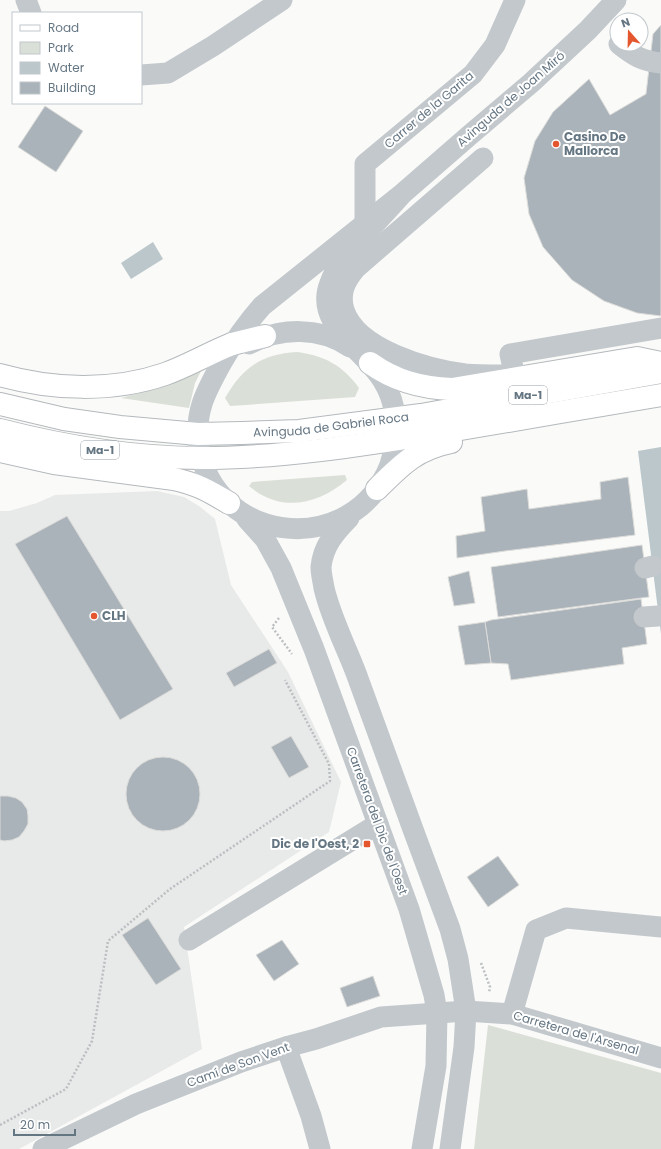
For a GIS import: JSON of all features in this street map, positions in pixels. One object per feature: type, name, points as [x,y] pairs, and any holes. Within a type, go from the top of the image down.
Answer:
[{"type":"main road","points":[[0,375],[64,386],[116,386],[166,374],[232,344],[265,336]]},
{"type":"main road","points":[[364,357],[382,371],[400,379],[431,388],[452,388],[635,358],[661,364]]},
{"type":"main road","name":"Avinguda de Gabriel Roca","points":[[0,404],[64,419],[120,428],[198,434],[242,434],[299,430],[395,418],[661,372]]},
{"type":"main road","name":"Avinguda de Gabriel Roca","points":[[0,430],[61,443],[104,450],[202,458],[242,456],[324,449],[395,440],[661,395]]},
{"type":"main road","points":[[377,489],[399,466],[424,450],[437,445],[469,438],[504,421]]},
{"type":"main road","points":[[0,451],[54,463],[188,482],[200,486],[235,508]]},
{"type":"street","points":[[26,0],[31,12]]},
{"type":"street","points":[[142,75],[168,73],[213,46],[282,0]]},
{"type":"street","name":"Carrer de la Garita","points":[[365,223],[365,164],[474,74],[496,46],[515,0]]},
{"type":"street","name":"Avinguda de Joan Miró","points":[[402,194],[531,83],[594,24],[616,0]]},
{"type":"street","points":[[594,24],[609,36]]},
{"type":"street","points":[[630,52],[646,61],[661,63]]},
{"type":"street","points":[[340,332],[334,316],[334,307],[338,292],[349,275],[363,261],[484,158]]},
{"type":"street","points":[[215,374],[232,344],[250,319],[262,306],[402,194]]},
{"type":"street","points":[[402,194],[344,259],[330,283],[326,296],[326,304],[332,320],[340,332],[364,357],[386,386],[394,407],[395,440],[393,456],[377,489],[333,535],[327,545],[321,567],[332,616],[355,670],[450,929],[458,959],[466,1011],[464,1047],[450,1149]]},
{"type":"street","points":[[349,275],[343,289],[342,297],[345,311],[353,326],[363,337],[373,344],[409,360],[425,365],[465,374],[497,375],[600,360],[635,358]]},
{"type":"street","points":[[513,368],[510,354],[661,328]]},
{"type":"street","points":[[215,374],[237,351],[265,336],[281,332],[312,332],[343,342],[364,357]]},
{"type":"street","name":"Carretera del Dic de l'Oest","points":[[215,374],[207,388],[202,402],[199,418],[198,434],[202,458],[210,478],[218,491],[265,539],[281,568],[314,649],[409,909],[434,995],[437,1013],[436,1066],[422,1149]]},
{"type":"street","points":[[235,508],[257,521],[272,526],[289,529],[306,529],[339,520],[356,510]]},
{"type":"street","points":[[189,940],[378,824]]},
{"type":"street","points":[[512,1014],[536,930],[566,918],[661,927]]},
{"type":"street","name":"Camí de Son Vent","points":[[43,1149],[136,1104],[241,1062],[286,1047],[316,1040],[381,1017],[466,1011]]},
{"type":"street","name":"Carretera de l'Arsenal","points":[[466,1011],[512,1014],[661,1058]]},
{"type":"street","points":[[286,1047],[320,1149]]},
{"type":"path","points":[[0,1125],[66,1089],[92,1041],[108,941],[170,889],[330,781],[329,764],[285,680]]},
{"type":"shaded area","points":[[157,491],[184,497],[199,506],[215,519],[231,585],[288,672],[341,782],[329,832],[184,927],[202,1049],[19,1149],[0,1149],[0,511],[9,511],[37,503],[55,495]]},
{"type":"green space","points":[[297,352],[324,359],[346,373],[359,388],[355,397],[230,406],[225,398],[246,370],[264,359],[285,353]]},
{"type":"green space","points":[[202,369],[195,383],[189,408],[121,398],[167,385]]},
{"type":"green space","points":[[345,475],[347,480],[335,489],[311,500],[299,502],[286,503],[274,500],[261,495],[249,486],[252,482]]},
{"type":"green space","points":[[488,1025],[661,1073],[661,1149],[474,1149]]},
{"type":"water","points":[[153,242],[163,259],[131,279],[121,263]]},
{"type":"water","points":[[661,447],[661,634],[638,451]]},
{"type":"building","points":[[661,25],[661,316],[637,313],[604,301],[572,280],[543,247],[529,214],[524,178],[535,141],[553,112],[589,79],[610,115],[646,94],[653,34]]},
{"type":"building","points":[[45,106],[83,131],[56,172],[18,147]]},
{"type":"building","points":[[628,477],[635,535],[457,558],[456,536],[485,531],[481,497],[527,489],[529,509],[601,499],[600,482]]},
{"type":"building","name":"CLH","points":[[67,516],[173,689],[120,720],[15,544]]},
{"type":"building","points":[[642,545],[649,597],[498,617],[491,567]]},
{"type":"building","points":[[469,571],[475,603],[454,606],[448,577]]},
{"type":"building","points":[[641,599],[647,644],[622,648],[624,664],[511,680],[508,664],[491,663],[485,622]]},
{"type":"building","points":[[485,622],[491,663],[465,665],[458,626]]},
{"type":"building","points":[[269,649],[277,663],[234,687],[226,673]]},
{"type":"building","points":[[291,736],[309,767],[289,778],[271,747]]},
{"type":"building","points":[[163,757],[177,760],[189,768],[197,780],[200,794],[197,808],[189,820],[177,828],[163,831],[149,828],[137,820],[129,808],[126,794],[129,780],[137,768],[149,760]]},
{"type":"building","points":[[0,796],[16,798],[22,802],[27,809],[28,824],[19,837],[12,840],[0,840]]},
{"type":"building","points":[[498,856],[519,885],[488,907],[467,877]]},
{"type":"building","points":[[148,918],[181,969],[156,985],[122,935]]},
{"type":"building","points":[[282,940],[299,964],[274,981],[256,955]]},
{"type":"building","points":[[373,976],[380,996],[347,1007],[340,988]]},
{"type":"place","name":"Casino De Mallorca","points":[[556,144]]},
{"type":"place","name":"CLH","points":[[94,616]]},
{"type":"place","name":"Dic de l'Oest, 2","points":[[367,844]]}]
